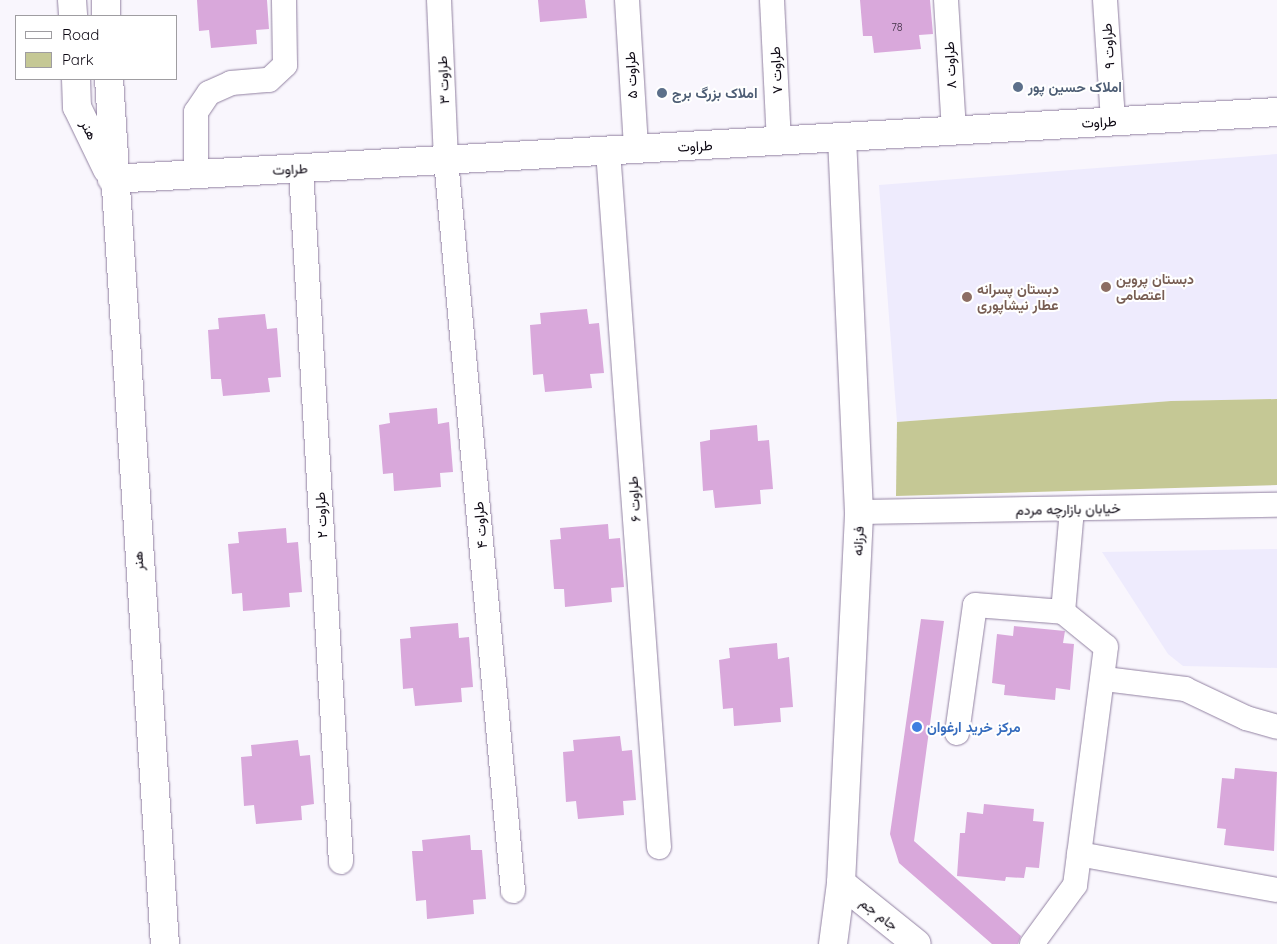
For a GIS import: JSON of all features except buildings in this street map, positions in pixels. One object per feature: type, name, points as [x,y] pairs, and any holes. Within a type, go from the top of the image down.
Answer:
[{"type":"street","points":[[72,0],[73,15]]},
{"type":"street","points":[[106,0],[106,15]]},
{"type":"street","points":[[196,175],[196,112],[210,93],[231,83],[269,80],[285,65],[284,0]]},
{"type":"street","name":"طراوت ۳","points":[[439,0],[446,160]]},
{"type":"street","name":"طراوت ۵","points":[[627,0],[636,149]]},
{"type":"street","name":"طراوت ۷","points":[[772,0],[779,141]]},
{"type":"street","name":"طراوت ۸","points":[[946,0],[954,131]]},
{"type":"street","name":"طراوت ۹","points":[[1105,0],[1113,122]]},
{"type":"street","name":"هنر","points":[[76,80],[77,106],[112,179]]},
{"type":"street","name":"هنر","points":[[109,80],[112,179],[164,944]]},
{"type":"street","name":"طراوت","points":[[112,179],[1277,112]]},
{"type":"street","name":"فرزانه","points":[[833,944],[840,883],[860,512],[842,137]]},
{"type":"street","name":"طراوت ۶","points":[[608,151],[659,847]]},
{"type":"street","name":"طراوت ۴","points":[[446,160],[514,891]]},
{"type":"street","name":"طراوت ۲","points":[[301,168],[341,862]]},
{"type":"street","name":"خیابان بازارچه مردم","points":[[860,512],[1277,505]]},
{"type":"street","points":[[1063,612],[1072,509]]},
{"type":"street","points":[[957,733],[975,605],[1063,612],[1106,647],[1105,679],[1073,892],[1032,944]]},
{"type":"street","points":[[1105,679],[1185,689],[1246,718],[1277,727]]},
{"type":"street","points":[[1080,854],[1277,890]]},
{"type":"street","name":"جام جم","points":[[840,883],[918,944]]},
{"type":"shaded area","points":[[1277,154],[1277,399],[1171,401],[897,422],[879,185]]},
{"type":"shaded area","points":[[1277,549],[1277,668],[1183,666],[1168,654],[1102,552]]},
{"type":"green space","points":[[1277,399],[1277,485],[896,496],[897,422],[1171,401]]},
{"type":"place","name":"املاک حسین پور","points":[[1018,87]]},
{"type":"place","name":"املاک بزرگ برج","points":[[662,93]]},
{"type":"place","name":"دبستان پروین اعتصامی","points":[[1106,287]]},
{"type":"place","name":"دبستان پسرانه عطار نیشاپوری","points":[[967,297]]},
{"type":"place","name":"مرکز خرید ارغوان","points":[[917,727]]}]
